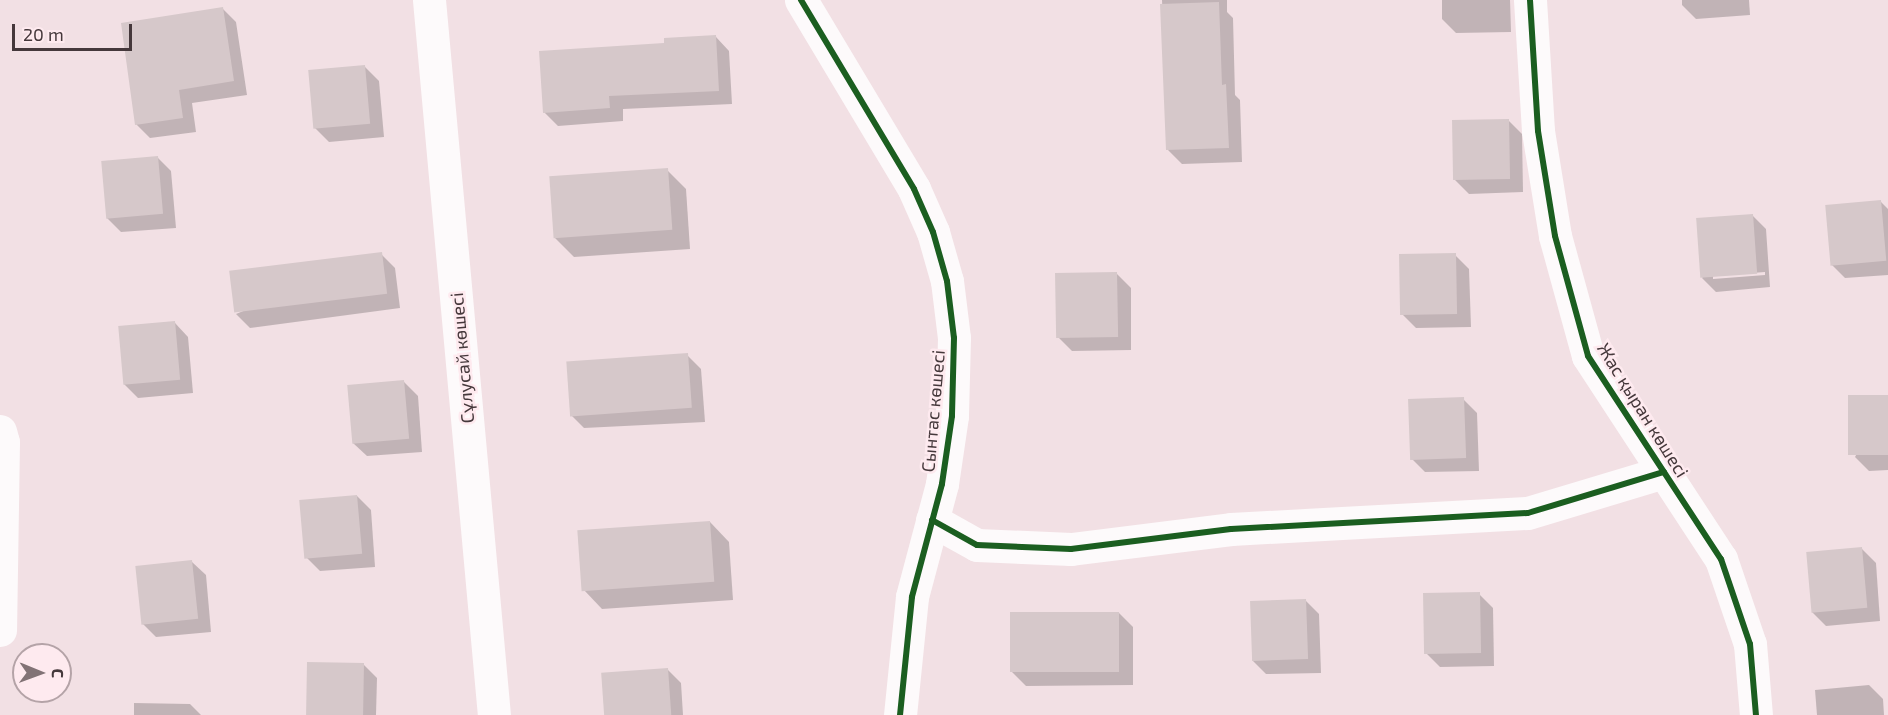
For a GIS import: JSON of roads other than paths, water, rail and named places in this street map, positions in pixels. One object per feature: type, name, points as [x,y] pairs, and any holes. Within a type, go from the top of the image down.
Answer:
[{"type":"street","name":"Сұлусай көшесі","points":[[429,0],[494,715]]},
{"type":"street","name":"Сынтас көшесі","points":[[801,0],[914,189],[933,232],[947,281],[954,338],[952,416],[942,484],[912,597],[900,715]]},
{"type":"street","name":"Жас қыран көшесі","points":[[1530,0],[1538,131],[1555,236],[1588,356],[1721,559],[1750,644],[1756,715]]},
{"type":"street","points":[[0,431],[3,442],[0,630]]},
{"type":"street","points":[[932,520],[977,545],[1071,549],[1231,529],[1528,513],[1664,472]]}]
